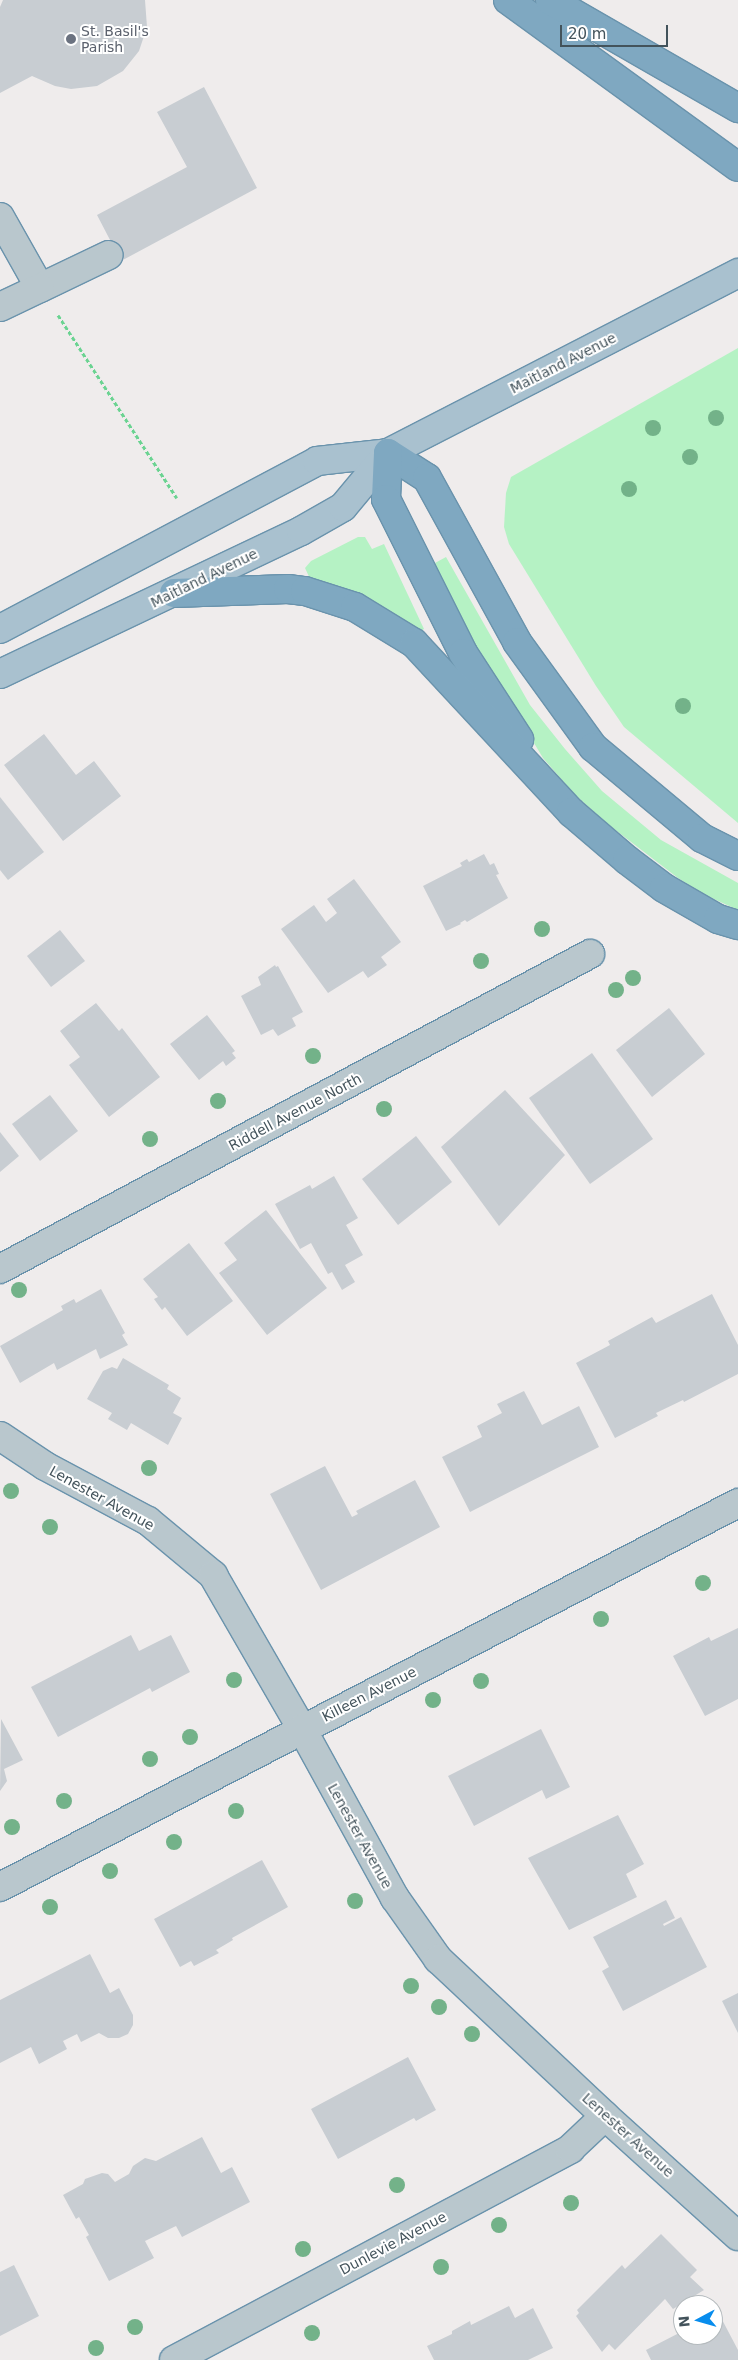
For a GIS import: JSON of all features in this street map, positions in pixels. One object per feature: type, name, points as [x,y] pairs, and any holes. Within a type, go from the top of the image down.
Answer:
[{"type":"highway","points":[[508,0],[738,167]]},
{"type":"highway","points":[[550,0],[738,108]]},
{"type":"highway","points":[[388,453],[386,499],[463,654],[509,724],[571,812]]},
{"type":"highway","points":[[388,453],[427,478],[517,642],[593,747],[702,838],[738,856]]},
{"type":"highway","points":[[174,593],[288,589],[305,591],[355,607],[414,643],[571,812],[628,860],[664,888],[718,918],[738,925]]},
{"type":"main road","name":"Maitland Avenue","points":[[0,629],[317,461],[388,453],[738,273]]},
{"type":"main road","name":"Maitland Avenue","points":[[0,674],[174,593],[301,531],[344,506],[388,453]]},
{"type":"street","points":[[0,218],[40,288]]},
{"type":"street","points":[[0,307],[109,255]]},
{"type":"street","name":"Riddell Avenue North","points":[[0,1269],[590,954]]},
{"type":"street","name":"Lenester Avenue","points":[[0,1436],[45,1466],[148,1521],[213,1575],[302,1729],[395,1898],[438,1959],[605,2116],[738,2236]]},
{"type":"street","name":"Killeen Avenue","points":[[0,1887],[738,1503]]},
{"type":"street","name":"Dunlevie Avenue","points":[[174,2360],[570,2149],[605,2116]]},
{"type":"path","points":[[40,288],[178,499],[186,495]]},
{"type":"green space","points":[[738,348],[738,823],[624,727],[596,686],[509,544],[504,527],[506,493],[511,477]]},
{"type":"green space","points":[[358,537],[365,537],[372,549],[384,544],[424,629],[414,634],[312,583],[305,568],[311,561]]},
{"type":"green space","points":[[446,557],[530,705],[565,749],[602,791],[661,840],[738,883],[738,910],[705,895],[678,878],[609,825],[574,794],[543,758],[459,618],[435,563]]},
{"type":"building","name":"St. Basil's Parish","points":[[3,0],[145,0],[147,27],[139,51],[123,71],[97,86],[71,89],[55,86],[32,76],[0,93],[0,7]]},
{"type":"building","points":[[204,87],[257,188],[121,261],[97,215],[187,167],[157,112]]},
{"type":"building","points":[[44,734],[76,775],[94,761],[121,796],[63,841],[4,765]]},
{"type":"building","points":[[0,797],[44,852],[8,880],[0,870]]},
{"type":"building","points":[[484,854],[490,865],[494,863],[499,874],[496,875],[508,898],[467,922],[465,920],[446,931],[423,886],[462,866],[460,863],[467,859],[469,862]]},
{"type":"building","points":[[354,879],[401,942],[381,957],[387,965],[368,978],[363,971],[328,993],[281,929],[314,905],[326,922],[337,913],[327,899]]},
{"type":"building","points":[[60,930],[85,961],[51,987],[27,956]]},
{"type":"building","points":[[275,965],[276,967],[278,966],[303,1012],[292,1018],[296,1026],[278,1036],[273,1029],[261,1035],[241,996],[261,985],[258,977]]},
{"type":"building","points":[[96,1003],[119,1031],[122,1028],[160,1077],[109,1117],[69,1065],[80,1057],[60,1031]]},
{"type":"building","points":[[669,1008],[705,1054],[652,1097],[616,1050]]},
{"type":"building","points":[[207,1015],[235,1051],[232,1053],[236,1058],[226,1066],[223,1061],[199,1080],[170,1044]]},
{"type":"building","points":[[592,1053],[653,1139],[590,1184],[529,1098]]},
{"type":"building","points":[[505,1090],[565,1155],[499,1226],[441,1147]]},
{"type":"building","points":[[50,1095],[78,1131],[40,1161],[12,1124]]},
{"type":"building","points":[[0,1132],[19,1156],[0,1172]]},
{"type":"building","points":[[416,1136],[452,1182],[398,1225],[362,1179]]},
{"type":"building","points":[[334,1176],[358,1218],[346,1225],[363,1255],[345,1265],[355,1282],[342,1290],[332,1272],[328,1274],[311,1243],[300,1249],[275,1204],[310,1185],[312,1189]]},
{"type":"building","points":[[266,1210],[327,1288],[267,1335],[219,1273],[237,1260],[224,1243]]},
{"type":"building","points":[[189,1243],[233,1301],[187,1336],[165,1307],[162,1310],[154,1299],[158,1297],[143,1279]]},
{"type":"building","points":[[101,1289],[125,1333],[122,1335],[128,1345],[100,1359],[96,1349],[57,1370],[54,1363],[20,1383],[0,1346],[63,1310],[61,1306],[74,1299],[76,1303]]},
{"type":"building","points":[[712,1294],[738,1345],[738,1374],[684,1402],[683,1400],[656,1413],[658,1416],[615,1438],[576,1363],[610,1345],[608,1341],[652,1317],[656,1323]]},
{"type":"building","points":[[123,1358],[169,1385],[167,1389],[181,1398],[173,1413],[182,1418],[168,1445],[131,1423],[127,1430],[108,1419],[112,1413],[87,1399],[103,1371],[112,1367],[117,1369]]},
{"type":"building","points":[[524,1391],[542,1425],[579,1406],[599,1447],[470,1512],[442,1457],[482,1437],[477,1426],[502,1413],[497,1404]]},
{"type":"building","points":[[325,1466],[352,1517],[358,1514],[356,1511],[415,1480],[440,1527],[321,1590],[270,1494]]},
{"type":"building","points":[[738,1628],[738,1699],[705,1716],[673,1656],[709,1637],[711,1641]]},
{"type":"building","points":[[131,1635],[139,1651],[171,1635],[190,1672],[152,1692],[150,1688],[58,1737],[31,1687]]},
{"type":"building","points":[[1,1719],[23,1760],[4,1769],[7,1781],[0,1791]]},
{"type":"building","points":[[541,1729],[570,1787],[546,1799],[542,1790],[474,1826],[448,1776]]},
{"type":"building","points":[[618,1815],[644,1864],[626,1874],[637,1897],[569,1930],[528,1858]]},
{"type":"building","points":[[262,1860],[288,1907],[232,1938],[233,1940],[216,1950],[219,1953],[194,1966],[191,1961],[180,1967],[154,1919]]},
{"type":"building","points":[[666,1900],[675,1918],[663,1924],[664,1926],[681,1917],[707,1967],[623,2011],[602,1971],[609,1967],[593,1937]]},
{"type":"building","points":[[90,1954],[110,1993],[119,1988],[133,2015],[133,2025],[128,2034],[119,2038],[108,2038],[99,2033],[81,2042],[77,2034],[63,2041],[67,2049],[39,2064],[31,2047],[0,2063],[0,2000]]},
{"type":"building","points":[[738,1993],[738,2033],[722,2001]]},
{"type":"building","points":[[408,2057],[436,2110],[416,2121],[414,2118],[338,2159],[311,2109]]},
{"type":"building","points":[[202,2137],[221,2173],[232,2167],[250,2202],[182,2237],[176,2226],[145,2241],[154,2258],[109,2281],[86,2237],[89,2235],[79,2217],[76,2219],[63,2195],[83,2184],[85,2179],[102,2173],[108,2174],[115,2182],[129,2174],[133,2166],[145,2158],[156,2161]]},
{"type":"building","points":[[661,2234],[697,2270],[690,2277],[704,2290],[696,2295],[673,2295],[673,2309],[665,2299],[615,2350],[609,2344],[602,2352],[576,2316],[579,2313],[577,2310],[622,2265],[625,2269]]},
{"type":"building","points":[[14,2265],[39,2316],[0,2336],[0,2272]]},
{"type":"building","points":[[509,2306],[515,2318],[533,2308],[553,2348],[528,2360],[434,2360],[427,2346],[452,2334],[452,2331],[470,2321],[471,2325]]},
{"type":"building","points":[[723,2322],[738,2350],[738,2360],[651,2360],[646,2350],[673,2336],[673,2345],[723,2345]]},
{"type":"place","name":"St. Basil's Parish","points":[[71,39]]}]
